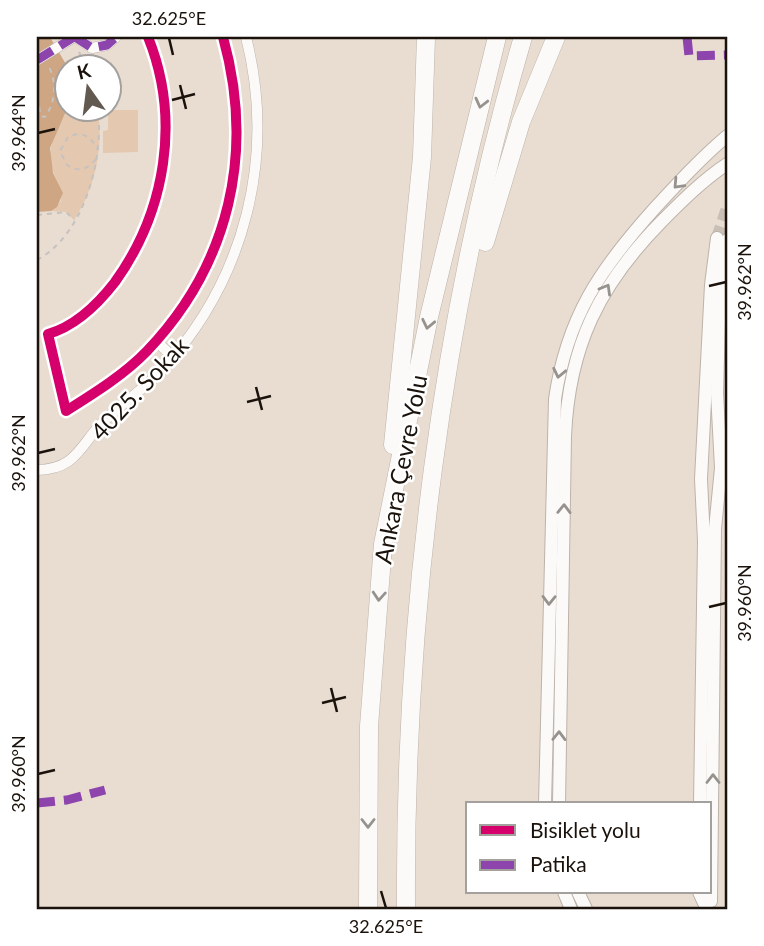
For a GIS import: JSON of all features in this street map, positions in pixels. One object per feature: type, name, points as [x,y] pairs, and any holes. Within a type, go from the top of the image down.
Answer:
[{"type":"highway","points":[[383,544],[422,157],[426,37]]},
{"type":"highway","name":"Ankara Çevre Yolu","points":[[368,909],[369,726],[383,544],[429,317],[497,37]]},
{"type":"highway","name":"Ankara Çevre Yolu","points":[[406,909],[405,809],[424,543],[457,314],[508,90],[523,37]]},
{"type":"highway","points":[[457,314],[480,263],[521,122],[555,37]]},
{"type":"main road","points":[[545,802],[555,399],[568,339],[584,301],[610,260],[699,162],[727,136]]},
{"type":"main road","points":[[559,802],[566,405],[575,359],[591,316],[622,264],[681,202],[727,164]]},
{"type":"main road","points":[[700,802],[704,541],[701,479],[711,285],[722,239]]},
{"type":"main road","points":[[712,808],[715,529],[720,481],[718,366],[722,239]]},
{"type":"main road","points":[[701,479],[705,472],[711,471],[717,473],[720,481]]},
{"type":"main road","points":[[700,894],[704,902],[711,901],[711,894]]},
{"type":"street","points":[[41,57],[74,37],[93,48],[107,45],[116,37]]},
{"type":"street","points":[[148,37],[164,83],[166,148],[160,182],[148,227],[117,279],[91,310],[48,334],[66,411],[108,383],[156,341],[183,308],[213,256],[229,201],[239,141],[231,65],[223,37]]},
{"type":"street","name":"4025. Sokak","points":[[37,470],[51,470],[69,463],[102,423],[173,357],[218,292],[235,252],[251,200],[259,136],[256,94],[246,37]]},
{"type":"street","points":[[156,341],[173,357]]},
{"type":"path","points":[[37,97],[41,116],[45,117],[52,102],[54,84],[41,57]]},
{"type":"path","points":[[37,260],[57,242],[74,220],[90,190],[99,151],[98,122]]},
{"type":"path","points":[[97,157],[87,168],[76,170],[63,161],[60,150],[68,137],[79,133],[90,138],[99,151]]},
{"type":"path","points":[[37,215],[66,212],[74,220]]},
{"type":"shaded area","points":[[37,37],[50,37],[59,52],[52,52],[52,122],[61,122],[50,148],[53,173],[63,193],[57,207],[51,211],[37,212]]},
{"type":"shaded area","points":[[122,110],[138,110],[138,152],[103,153],[103,131],[108,130],[108,122],[122,122]]},
{"type":"shaded area","points":[[61,122],[99,122],[99,151],[93,179],[74,220],[66,212],[51,211],[61,201],[50,155]]},
{"type":"tunnel","points":[[717,238],[727,208]]},
{"type":"marked path","points":[[37,60],[74,37]]},
{"type":"marked path","points":[[75,37],[92,48],[107,45],[116,37]]},
{"type":"marked path","points":[[687,37],[689,56],[727,55]]},
{"type":"marked path","points":[[37,803],[67,800],[105,790]]},
{"type":"cycle path","points":[[148,37],[158,68],[166,132],[157,195],[146,225],[115,282],[86,313],[68,326],[48,334],[66,411],[118,376],[147,351],[175,317],[198,281],[216,244],[228,204],[235,164],[236,122],[232,80],[223,37]]}]
